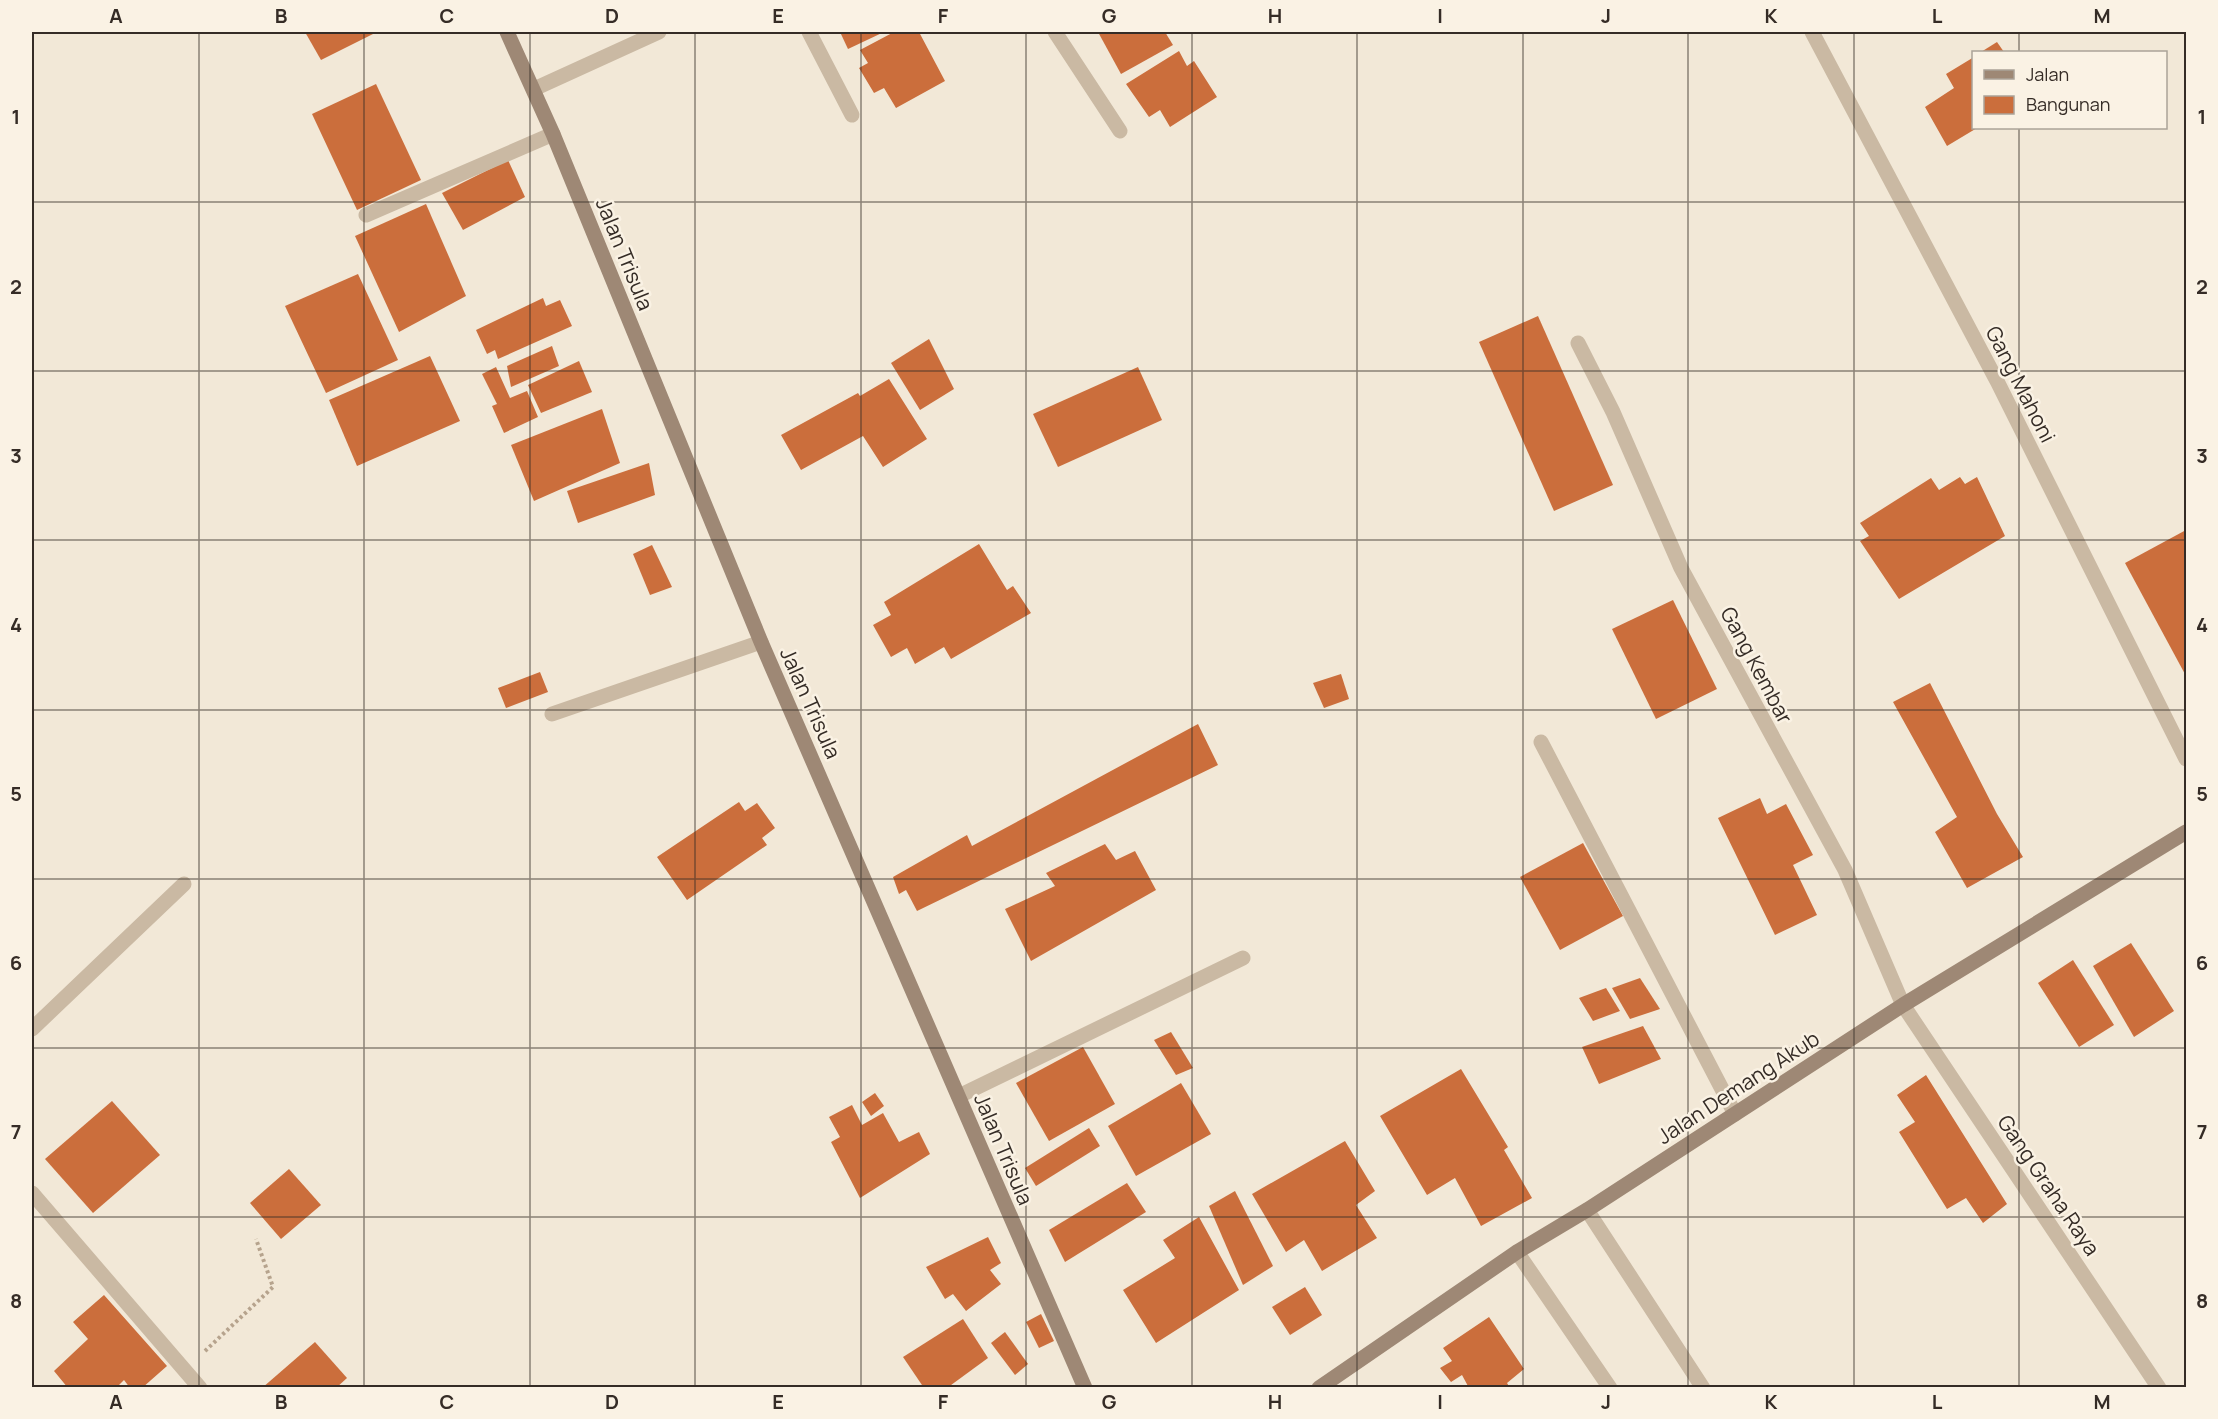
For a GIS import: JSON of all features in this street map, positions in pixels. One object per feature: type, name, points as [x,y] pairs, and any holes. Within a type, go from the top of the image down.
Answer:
[{"type":"street","name":"Jalan Trisula","points":[[507,32],[534,88],[761,642],[1085,1388]]},
{"type":"street","points":[[534,88],[659,32]]},
{"type":"street","points":[[810,32],[852,115]]},
{"type":"street","points":[[1055,32],[1120,131]]},
{"type":"street","name":"Gang Mahoni","points":[[1812,32],[1997,381],[2187,759]]},
{"type":"street","points":[[366,215],[553,134]]},
{"type":"street","name":"Gang Kembar","points":[[1578,343],[1612,412],[1682,568],[1845,870],[1903,1005]]},
{"type":"street","points":[[552,714],[761,642]]},
{"type":"street","points":[[1541,742],[1735,1114]]},
{"type":"street","name":"Jalan Demang Akub","points":[[1319,1388],[1517,1252],[1587,1210],[1903,1005],[2187,832]]},
{"type":"street","points":[[32,1029],[184,884]]},
{"type":"street","points":[[959,1096],[1243,958]]},
{"type":"street","name":"Gang Graha Raya","points":[[1903,1005],[2159,1388]]},
{"type":"street","points":[[32,1193],[200,1388]]},
{"type":"street","points":[[1587,1210],[1703,1388]]},
{"type":"street","points":[[1517,1252],[1610,1388]]},
{"type":"path","points":[[184,1369],[273,1287],[256,1239]]},
{"type":"building","points":[[305,32],[377,32],[321,60]]},
{"type":"building","points":[[840,32],[884,32],[848,49]]},
{"type":"building","points":[[894,32],[919,32],[945,81],[896,108],[884,88],[874,93],[859,68],[868,63],[860,50]]},
{"type":"building","points":[[1098,32],[1165,32],[1173,45],[1121,74]]},
{"type":"building","points":[[1997,42],[2003,51],[1983,51]]},
{"type":"building","points":[[1179,51],[1187,66],[1194,61],[1217,97],[1170,127],[1160,110],[1149,117],[1126,84]]},
{"type":"building","points":[[1972,58],[1972,129],[1975,129],[1947,146],[1925,107],[1954,88],[1946,74]]},
{"type":"building","points":[[376,84],[421,180],[357,210],[312,114]]},
{"type":"building","points":[[508,160],[525,197],[463,230],[442,193]]},
{"type":"building","points":[[426,204],[466,296],[399,332],[355,236]]},
{"type":"building","points":[[358,274],[398,360],[326,393],[285,306]]},
{"type":"building","points":[[543,298],[546,306],[560,300],[572,326],[498,359],[495,350],[487,354],[476,330]]},
{"type":"building","points":[[1538,316],[1613,485],[1554,511],[1479,342]]},
{"type":"building","points":[[929,339],[954,389],[920,410],[891,363]]},
{"type":"building","points":[[552,346],[559,366],[511,387],[507,366]]},
{"type":"building","points":[[430,356],[460,421],[357,466],[329,400]]},
{"type":"building","points":[[579,361],[592,392],[541,413],[528,385]]},
{"type":"building","points":[[496,367],[510,398],[527,391],[538,417],[504,433],[492,406],[497,404],[482,374]]},
{"type":"building","points":[[1138,367],[1162,420],[1058,467],[1033,414]]},
{"type":"building","points":[[889,379],[927,439],[883,467],[863,436],[801,470],[781,435],[858,393],[860,396]]},
{"type":"building","points":[[602,409],[620,463],[534,501],[511,445]]},
{"type":"building","points":[[649,463],[655,495],[578,523],[567,491]]},
{"type":"building","points":[[1960,477],[1965,484],[1977,477],[2005,536],[1899,599],[1860,541],[1869,536],[1860,523],[1931,478],[1939,490]]},
{"type":"building","points":[[2186,530],[2186,676],[2125,563]]},
{"type":"building","points":[[979,544],[1007,590],[1013,586],[1031,613],[951,659],[944,647],[915,664],[907,648],[891,657],[873,625],[891,615],[884,602]]},
{"type":"building","points":[[652,545],[672,587],[650,595],[633,554]]},
{"type":"building","points":[[1673,600],[1717,689],[1656,719],[1612,629]]},
{"type":"building","points":[[540,672],[548,692],[506,708],[498,688]]},
{"type":"building","points":[[1341,674],[1349,699],[1324,708],[1313,683]]},
{"type":"building","points":[[1930,683],[1997,814],[2023,857],[1967,888],[1935,832],[1957,817],[1893,702]]},
{"type":"building","points":[[1198,724],[1218,765],[917,911],[906,890],[899,894],[893,877],[967,835],[972,846]]},
{"type":"building","points":[[1760,798],[1767,814],[1786,804],[1813,855],[1793,865],[1817,915],[1775,935],[1718,818]]},
{"type":"building","points":[[739,802],[745,811],[757,803],[775,828],[762,838],[767,845],[687,900],[657,857]]},
{"type":"building","points":[[1583,843],[1623,916],[1560,950],[1520,877]]},
{"type":"building","points":[[1105,844],[1116,860],[1135,851],[1156,890],[1031,961],[1005,909],[1055,886],[1046,873]]},
{"type":"building","points":[[2131,943],[2174,1011],[2134,1037],[2093,966]]},
{"type":"building","points":[[2073,960],[2114,1025],[2079,1047],[2038,983]]},
{"type":"building","points":[[1640,978],[1660,1009],[1630,1019],[1612,988]]},
{"type":"building","points":[[1606,988],[1620,1011],[1593,1021],[1579,998]]},
{"type":"building","points":[[1643,1026],[1661,1059],[1599,1084],[1582,1047]]},
{"type":"building","points":[[1171,1032],[1193,1068],[1176,1075],[1154,1040]]},
{"type":"building","points":[[1083,1047],[1115,1104],[1049,1141],[1016,1083]]},
{"type":"building","points":[[1461,1069],[1508,1147],[1504,1150],[1532,1198],[1481,1226],[1455,1178],[1427,1195],[1380,1116]]},
{"type":"building","points":[[1926,1075],[2007,1204],[1983,1223],[1966,1198],[1947,1209],[1899,1132],[1915,1122],[1897,1095]]},
{"type":"building","points":[[1181,1083],[1211,1134],[1136,1176],[1108,1126]]},
{"type":"building","points":[[875,1093],[884,1106],[871,1116],[862,1102]]},
{"type":"building","points":[[112,1101],[160,1155],[93,1213],[45,1159]]},
{"type":"building","points":[[852,1105],[862,1125],[883,1113],[899,1142],[919,1132],[930,1154],[860,1198],[831,1142],[840,1137],[829,1117]]},
{"type":"building","points":[[1089,1128],[1100,1146],[1036,1186],[1025,1168]]},
{"type":"building","points":[[1345,1141],[1375,1191],[1356,1205],[1377,1238],[1322,1271],[1304,1240],[1286,1252],[1252,1194]]},
{"type":"building","points":[[289,1169],[321,1205],[281,1239],[250,1203]]},
{"type":"building","points":[[1127,1183],[1146,1212],[1065,1262],[1049,1230]]},
{"type":"building","points":[[1235,1191],[1273,1266],[1243,1285],[1209,1206]]},
{"type":"building","points":[[1199,1217],[1239,1290],[1156,1343],[1123,1290],[1175,1258],[1163,1240]]},
{"type":"building","points":[[988,1237],[1001,1263],[990,1270],[1001,1284],[966,1311],[953,1294],[945,1299],[926,1267]]},
{"type":"building","points":[[1305,1287],[1322,1315],[1290,1335],[1272,1307]]},
{"type":"building","points":[[104,1295],[167,1366],[142,1388],[130,1388],[124,1380],[116,1388],[68,1388],[54,1371],[88,1339],[73,1322]]},
{"type":"building","points":[[1041,1314],[1054,1341],[1039,1348],[1026,1322]]},
{"type":"building","points":[[1489,1317],[1524,1369],[1507,1383],[1510,1388],[1469,1388],[1462,1375],[1451,1382],[1440,1368],[1452,1361],[1443,1348]]},
{"type":"building","points":[[963,1319],[988,1358],[947,1388],[924,1388],[903,1357]]},
{"type":"building","points":[[1005,1332],[1028,1364],[1015,1375],[991,1343]]},
{"type":"building","points":[[315,1342],[347,1378],[336,1388],[262,1388]]}]
